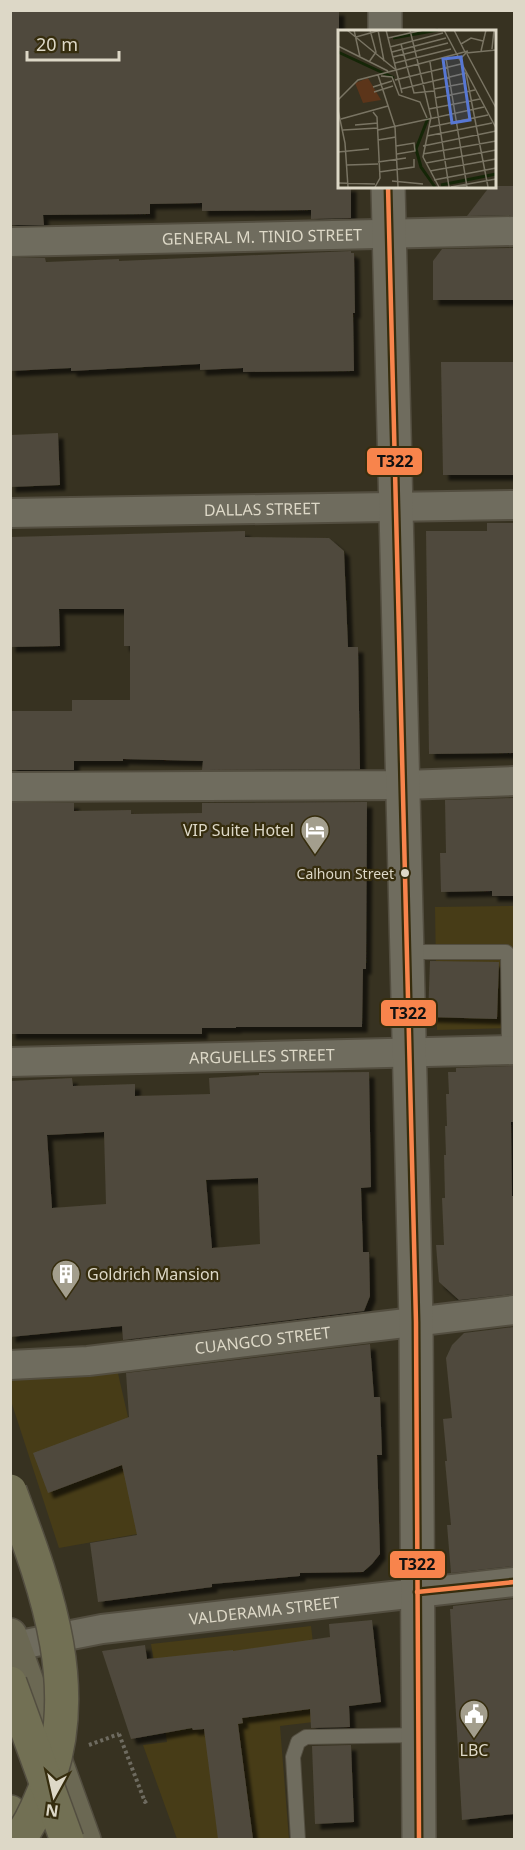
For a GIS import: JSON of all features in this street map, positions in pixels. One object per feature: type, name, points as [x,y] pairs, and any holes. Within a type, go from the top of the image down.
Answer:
[{"type":"highway","points":[[10,1491],[45,1596],[59,1651],[63,1678],[60,1732],[55,1760],[35,1813],[19,1839]]},
{"type":"highway","points":[[10,1683],[67,1839]]},
{"type":"highway","points":[[10,1812],[19,1839]]},
{"type":"main road","points":[[385,10],[385,30]]},
{"type":"main road","points":[[388,188],[416,1322],[418,1839]]},
{"type":"main road","points":[[13,1640],[84,1839]]},
{"type":"street","name":"GENERAL M. TINIO STREET","points":[[10,242],[514,231]]},
{"type":"street","name":"DALLAS STREET","points":[[10,513],[514,505]]},
{"type":"street","points":[[10,787],[404,785],[514,782]]},
{"type":"street","name":"ARGUELLES STREET","points":[[10,1062],[512,1050]]},
{"type":"street","name":"CUANGCO STREET","points":[[10,1365],[88,1361],[514,1310]]},
{"type":"street","name":"VALDERAMA STREET","points":[[13,1640],[67,1623],[514,1582]]},
{"type":"lane","points":[[408,952],[506,952],[508,954],[512,1050]]},
{"type":"lane","points":[[10,1523],[35,1514]]},
{"type":"lane","points":[[44,1546],[67,1623]]},
{"type":"lane","points":[[298,1839],[293,1757],[298,1742],[306,1737],[419,1735]]},
{"type":"path","points":[[119,1734],[145,1802],[149,1799]]},
{"type":"shaded area","points":[[514,906],[514,1028],[437,1030],[435,907]]},
{"type":"shaded area","points":[[117,1369],[154,1531],[59,1548],[11,1401],[10,1378]]},
{"type":"shaded area","points":[[311,1626],[322,1721],[280,1726],[289,1839],[177,1839],[143,1745],[167,1742],[151,1644]]},
{"type":"building","points":[[10,10],[339,10],[338,188],[351,188],[351,218],[311,219],[311,210],[202,211],[202,203],[150,204],[150,214],[43,215],[44,225],[10,225]]},
{"type":"building","points":[[514,186],[514,215],[467,216],[488,188]]},
{"type":"building","points":[[514,248],[514,300],[433,300],[433,261],[442,249]]},
{"type":"building","points":[[351,251],[354,253],[354,371],[243,372],[243,368],[200,370],[200,364],[71,371],[71,368],[10,371],[10,258],[45,258],[46,262],[119,259],[119,261]]},
{"type":"building","points":[[441,362],[514,362],[514,475],[443,475]]},
{"type":"building","points":[[58,433],[60,485],[10,487],[10,435]]},
{"type":"building","points":[[487,523],[514,523],[514,753],[429,754],[426,531],[487,531]]},
{"type":"building","points":[[245,531],[245,537],[329,538],[344,551],[348,647],[358,647],[360,769],[202,770],[203,761],[123,759],[123,761],[74,761],[74,770],[11,770],[12,711],[72,711],[72,700],[130,700],[130,646],[124,646],[124,609],[59,609],[60,646],[10,647],[10,537]]},
{"type":"building","points":[[514,798],[514,896],[492,896],[492,891],[441,892],[440,853],[446,853],[445,800]]},
{"type":"building","points":[[367,802],[366,969],[363,969],[362,1027],[202,1028],[202,1034],[10,1034],[11,803],[74,803],[74,811],[131,810],[131,814],[202,813],[202,803]]},
{"type":"building","points":[[430,961],[499,962],[497,1019],[428,1017]]},
{"type":"building","points":[[514,1066],[514,1122],[511,1122],[514,1294],[459,1300],[439,1282],[436,1245],[444,1245],[442,1198],[445,1198],[444,1155],[446,1155],[445,1126],[447,1126],[446,1094],[449,1094],[448,1072],[456,1072],[456,1068]]},
{"type":"building","points":[[369,1072],[371,1187],[361,1188],[363,1252],[369,1252],[370,1296],[364,1311],[123,1340],[122,1326],[10,1337],[10,1081],[72,1078],[73,1086],[135,1084],[135,1096],[210,1094],[209,1078],[259,1075],[259,1073]],"holes":[[[104,1132],[106,1204],[52,1208],[47,1135]],[[258,1178],[260,1244],[212,1248],[206,1180]]]},
{"type":"building","points":[[514,1327],[514,1566],[451,1573],[447,1525],[451,1525],[443,1419],[452,1418],[446,1358],[452,1345],[464,1333]]},
{"type":"building","points":[[370,1344],[374,1397],[380,1397],[382,1455],[377,1455],[380,1554],[372,1564],[363,1572],[300,1573],[300,1576],[212,1584],[212,1587],[98,1602],[90,1543],[137,1535],[122,1465],[48,1493],[33,1453],[129,1417],[126,1373]]},
{"type":"building","points":[[514,1599],[514,1814],[462,1820],[450,1609],[453,1609],[453,1606]]},
{"type":"building","points":[[372,1620],[381,1702],[349,1706],[350,1727],[311,1728],[310,1709],[242,1718],[243,1723],[238,1724],[253,1839],[218,1839],[204,1729],[193,1730],[192,1728],[131,1739],[102,1651],[145,1645],[147,1659],[233,1651],[330,1637],[329,1624]]},
{"type":"building","points":[[351,1745],[354,1822],[315,1824],[312,1746]]},
{"type":"transit line","name":"T322","points":[[388,188],[416,1322],[419,1840]]},
{"type":"transit line","name":"T322","points":[[417,1592],[514,1582]]},
{"type":"place","name":"VIP Suite Hotel","points":[[315,856]]},
{"type":"place","name":"Calhoun Street","points":[[405,873]]},
{"type":"place","name":"Goldrich Mansion","points":[[66,1300]]},
{"type":"place","name":"LBC","points":[[474,1740]]}]
